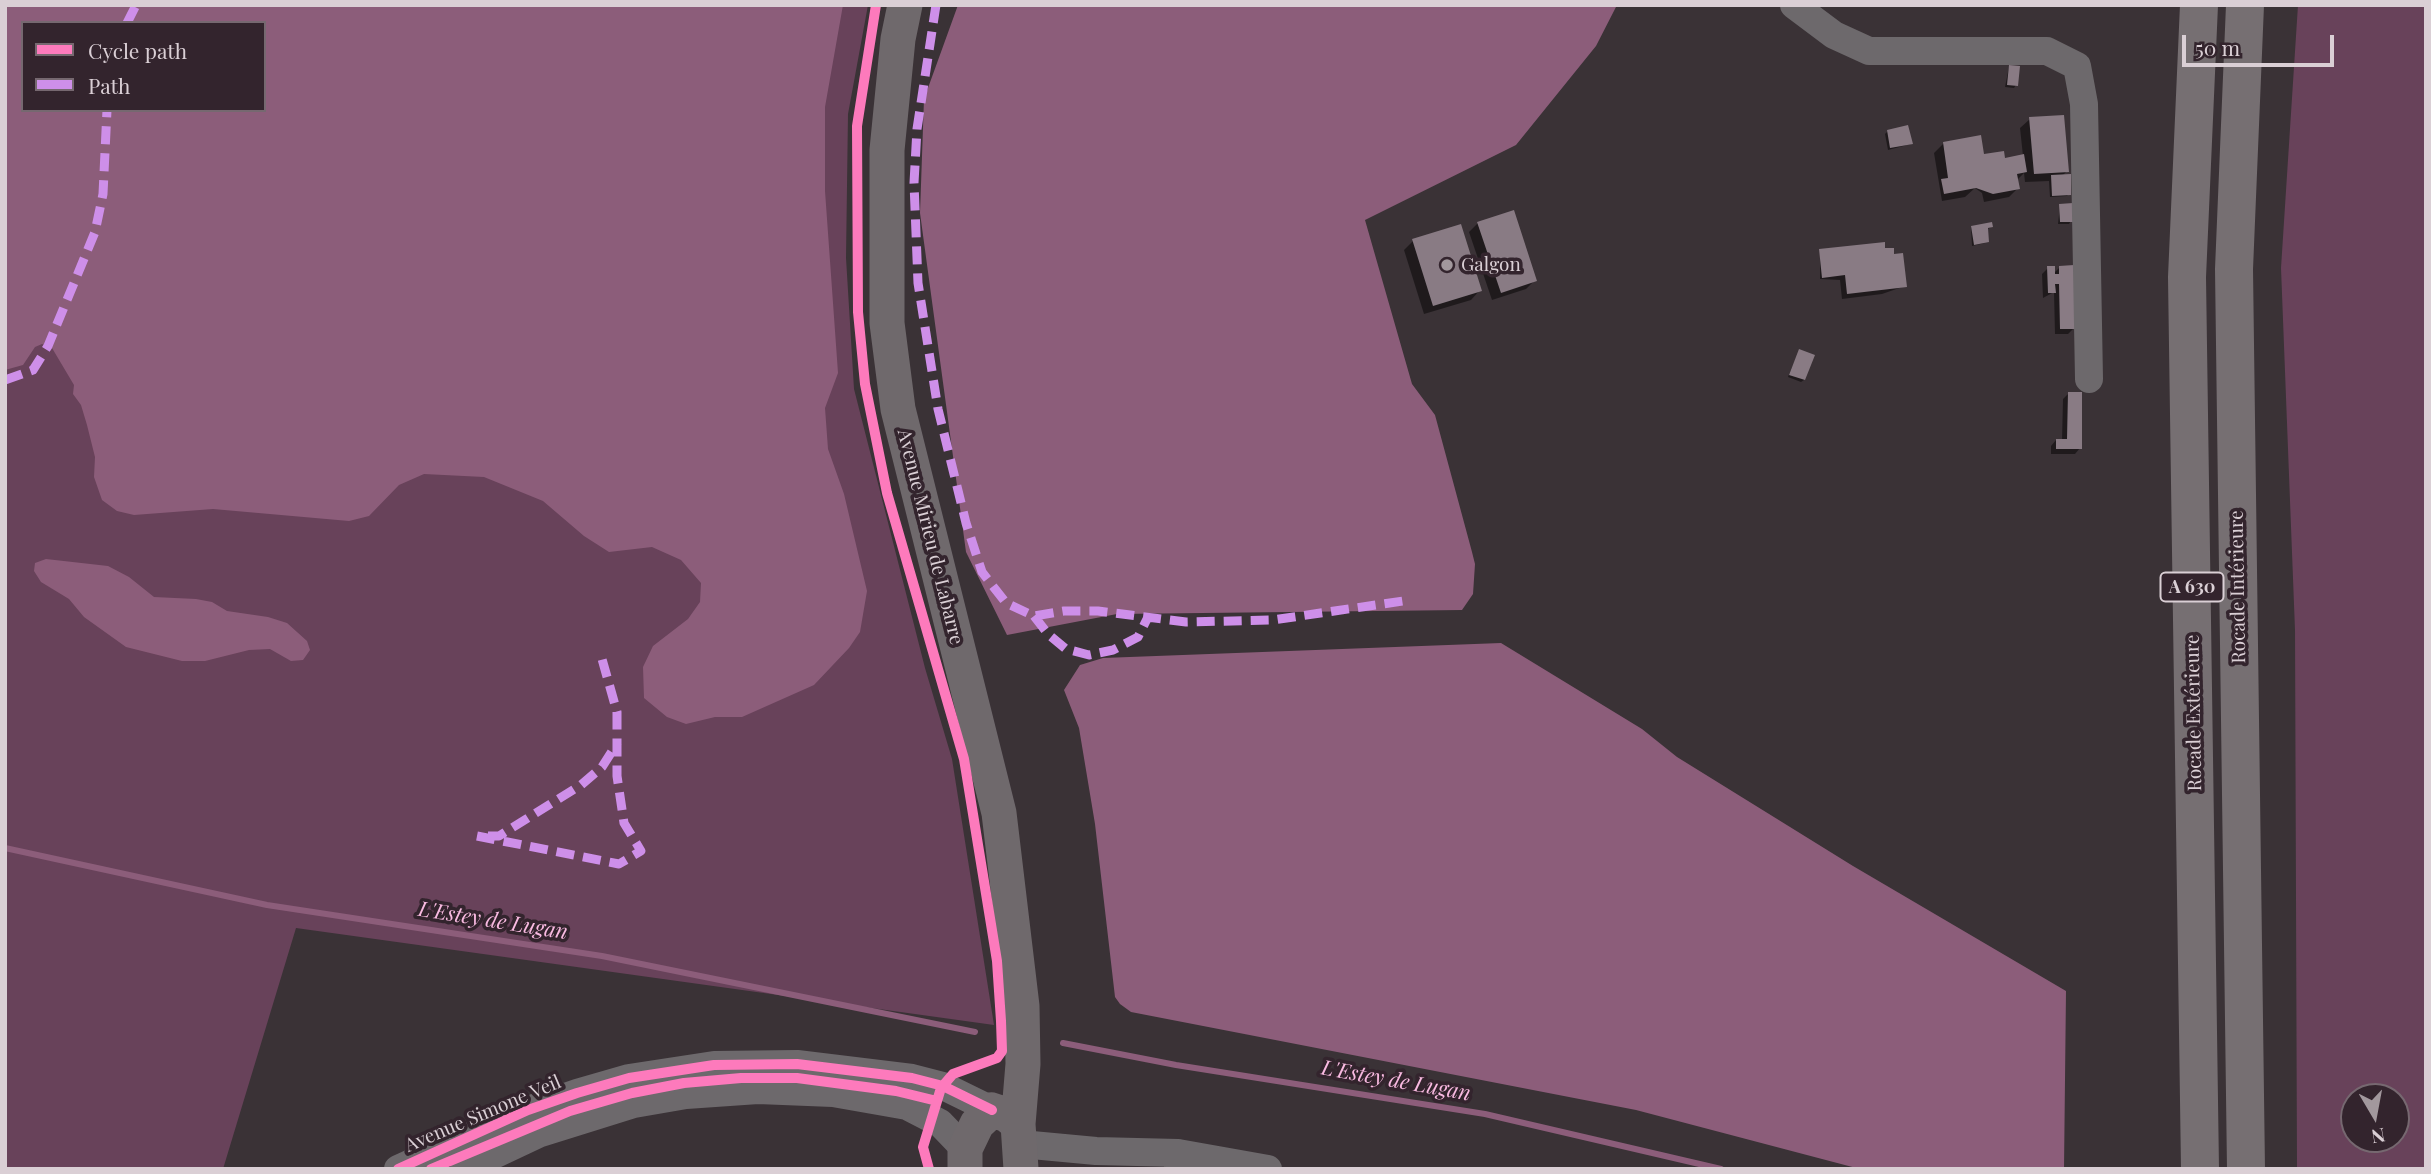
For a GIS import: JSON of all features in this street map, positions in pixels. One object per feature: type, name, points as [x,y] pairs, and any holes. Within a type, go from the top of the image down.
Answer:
[{"type":"highway","name":"Rocade Extérieure","points":[[2199,5],[2188,276],[2200,1169]]},
{"type":"highway","name":"Rocade Intérieure","points":[[2245,5],[2234,269],[2246,1169]]},
{"type":"main road","name":"Avenue Mirieu de Labarre","points":[[905,5],[898,39],[887,150],[887,323],[898,409],[999,813],[1022,1006],[1023,1060],[1013,1136]]},
{"type":"main road","points":[[965,1159],[977,1124],[1013,1136]]},
{"type":"street","points":[[1794,5],[1834,35],[1869,51],[2047,51],[2077,66],[2084,104],[2089,379]]},
{"type":"street","name":"Avenue Simone Veil","points":[[464,1169],[538,1134],[684,1082],[755,1064],[834,1067],[936,1084],[1013,1136],[1096,1151],[1268,1169]]},
{"type":"street","name":"Avenue Simone Veil","points":[[398,1169],[528,1110],[629,1078],[833,1093],[907,1106],[940,1123],[965,1159]]},
{"type":"shaded area","points":[[5,5],[868,5],[848,114],[846,258],[854,389],[925,668],[952,759],[994,1025],[296,928],[223,1169],[5,1169]]},
{"type":"shaded area","points":[[5,5],[843,5],[825,107],[825,191],[838,373],[825,408],[828,449],[844,494],[867,591],[860,632],[849,648],[814,685],[742,717],[715,717],[686,724],[667,717],[644,698],[643,667],[653,646],[688,619],[700,602],[701,583],[681,560],[652,547],[609,552],[584,536],[543,501],[484,477],[424,474],[399,485],[369,516],[349,521],[213,509],[134,515],[117,511],[102,500],[94,477],[95,457],[81,405],[73,394],[74,385],[52,348],[42,344],[35,347],[23,365],[5,370]]},
{"type":"shaded area","points":[[958,5],[1617,5],[1596,46],[1516,145],[1365,220],[1412,384],[1435,415],[1475,564],[1473,594],[1462,610],[1117,614],[1007,635],[966,552],[920,213],[924,99]]},
{"type":"shaded area","points":[[2298,5],[2426,5],[2426,1169],[2297,1169],[2295,630],[2281,268]]},
{"type":"shaded area","points":[[46,559],[108,566],[129,577],[154,597],[212,602],[227,611],[268,617],[287,623],[307,641],[310,650],[303,660],[291,661],[270,649],[249,650],[205,661],[182,661],[126,647],[84,617],[69,599],[41,582],[34,571],[35,563]]},
{"type":"shaded area","points":[[1501,643],[1642,729],[1677,757],[1853,866],[2066,991],[2064,1169],[1860,1169],[1636,1110],[1131,1012],[1120,1004],[1115,997],[1095,824],[1079,728],[1064,690],[1080,665],[1103,658]]},
{"type":"building","points":[[2009,65],[2020,66],[2018,86],[2007,85]]},
{"type":"building","points":[[2064,115],[2069,172],[2034,174],[2029,117]]},
{"type":"building","points":[[1908,125],[1913,144],[1890,148],[1887,130]]},
{"type":"building","points":[[1981,135],[1984,154],[2004,151],[2005,158],[2024,154],[2027,172],[2017,174],[2020,189],[1993,194],[1976,188],[1944,194],[1941,179],[1948,178],[1943,142]]},
{"type":"building","points":[[2071,174],[2071,195],[2052,196],[2051,175]]},
{"type":"building","points":[[2073,203],[2073,222],[2060,222],[2059,204]]},
{"type":"building","points":[[1514,210],[1537,281],[1501,293],[1477,222]]},
{"type":"building","points":[[1992,222],[1993,227],[1988,228],[1989,242],[1974,245],[1971,226]]},
{"type":"building","name":"Galgon","points":[[1461,224],[1482,291],[1433,306],[1412,239]]},
{"type":"building","points":[[1885,242],[1885,248],[1894,248],[1894,254],[1903,253],[1907,287],[1847,294],[1845,275],[1822,278],[1819,249]]},
{"type":"building","points":[[2074,265],[2076,329],[2060,329],[2059,284],[2055,284],[2056,293],[2048,293],[2047,266],[2055,266],[2055,274],[2059,274],[2059,266]]},
{"type":"building","points":[[1799,349],[1815,355],[1805,380],[1789,375]]},
{"type":"building","points":[[2068,392],[2082,392],[2082,449],[2056,449],[2056,439],[2067,439]]},
{"type":"waterway","name":"L'Estey de Lugan","points":[[5,848],[267,905],[602,956],[975,1032]]},
{"type":"waterway","name":"L'Estey de Lugan","points":[[1063,1043],[1176,1065],[1485,1114],[1721,1169]]},
{"type":"marked path","points":[[128,21],[136,5]]},
{"type":"marked path","points":[[936,5],[917,129],[914,183],[918,283],[938,409],[966,523],[982,572],[1006,603],[1034,616],[1064,611],[1098,611],[1186,622],[1273,620],[1403,601]]},
{"type":"marked path","points":[[5,380],[33,370],[48,346],[95,232],[103,194],[107,112]]},
{"type":"marked path","points":[[1034,616],[1048,634],[1066,649],[1089,655],[1113,650],[1138,637],[1148,617]]},
{"type":"marked path","points":[[477,836],[619,864],[641,851],[624,823],[617,776],[617,712],[602,659]]},
{"type":"marked path","points":[[488,836],[499,836],[581,785],[602,767],[618,742]]},
{"type":"cycle path","points":[[876,5],[857,126],[858,312],[865,384],[887,493],[964,759],[997,961],[1001,1021],[1002,1051],[997,1058],[953,1074],[941,1088],[923,1147],[929,1169]]},
{"type":"cycle path","points":[[398,1169],[528,1110],[577,1093],[629,1078],[714,1065],[797,1064],[912,1078],[943,1086],[992,1110]]},
{"type":"cycle path","points":[[431,1169],[570,1111],[632,1093],[684,1083],[741,1078],[797,1078],[896,1091],[937,1101]]},
{"type":"place","name":"Galgon","points":[[1447,265]]}]
